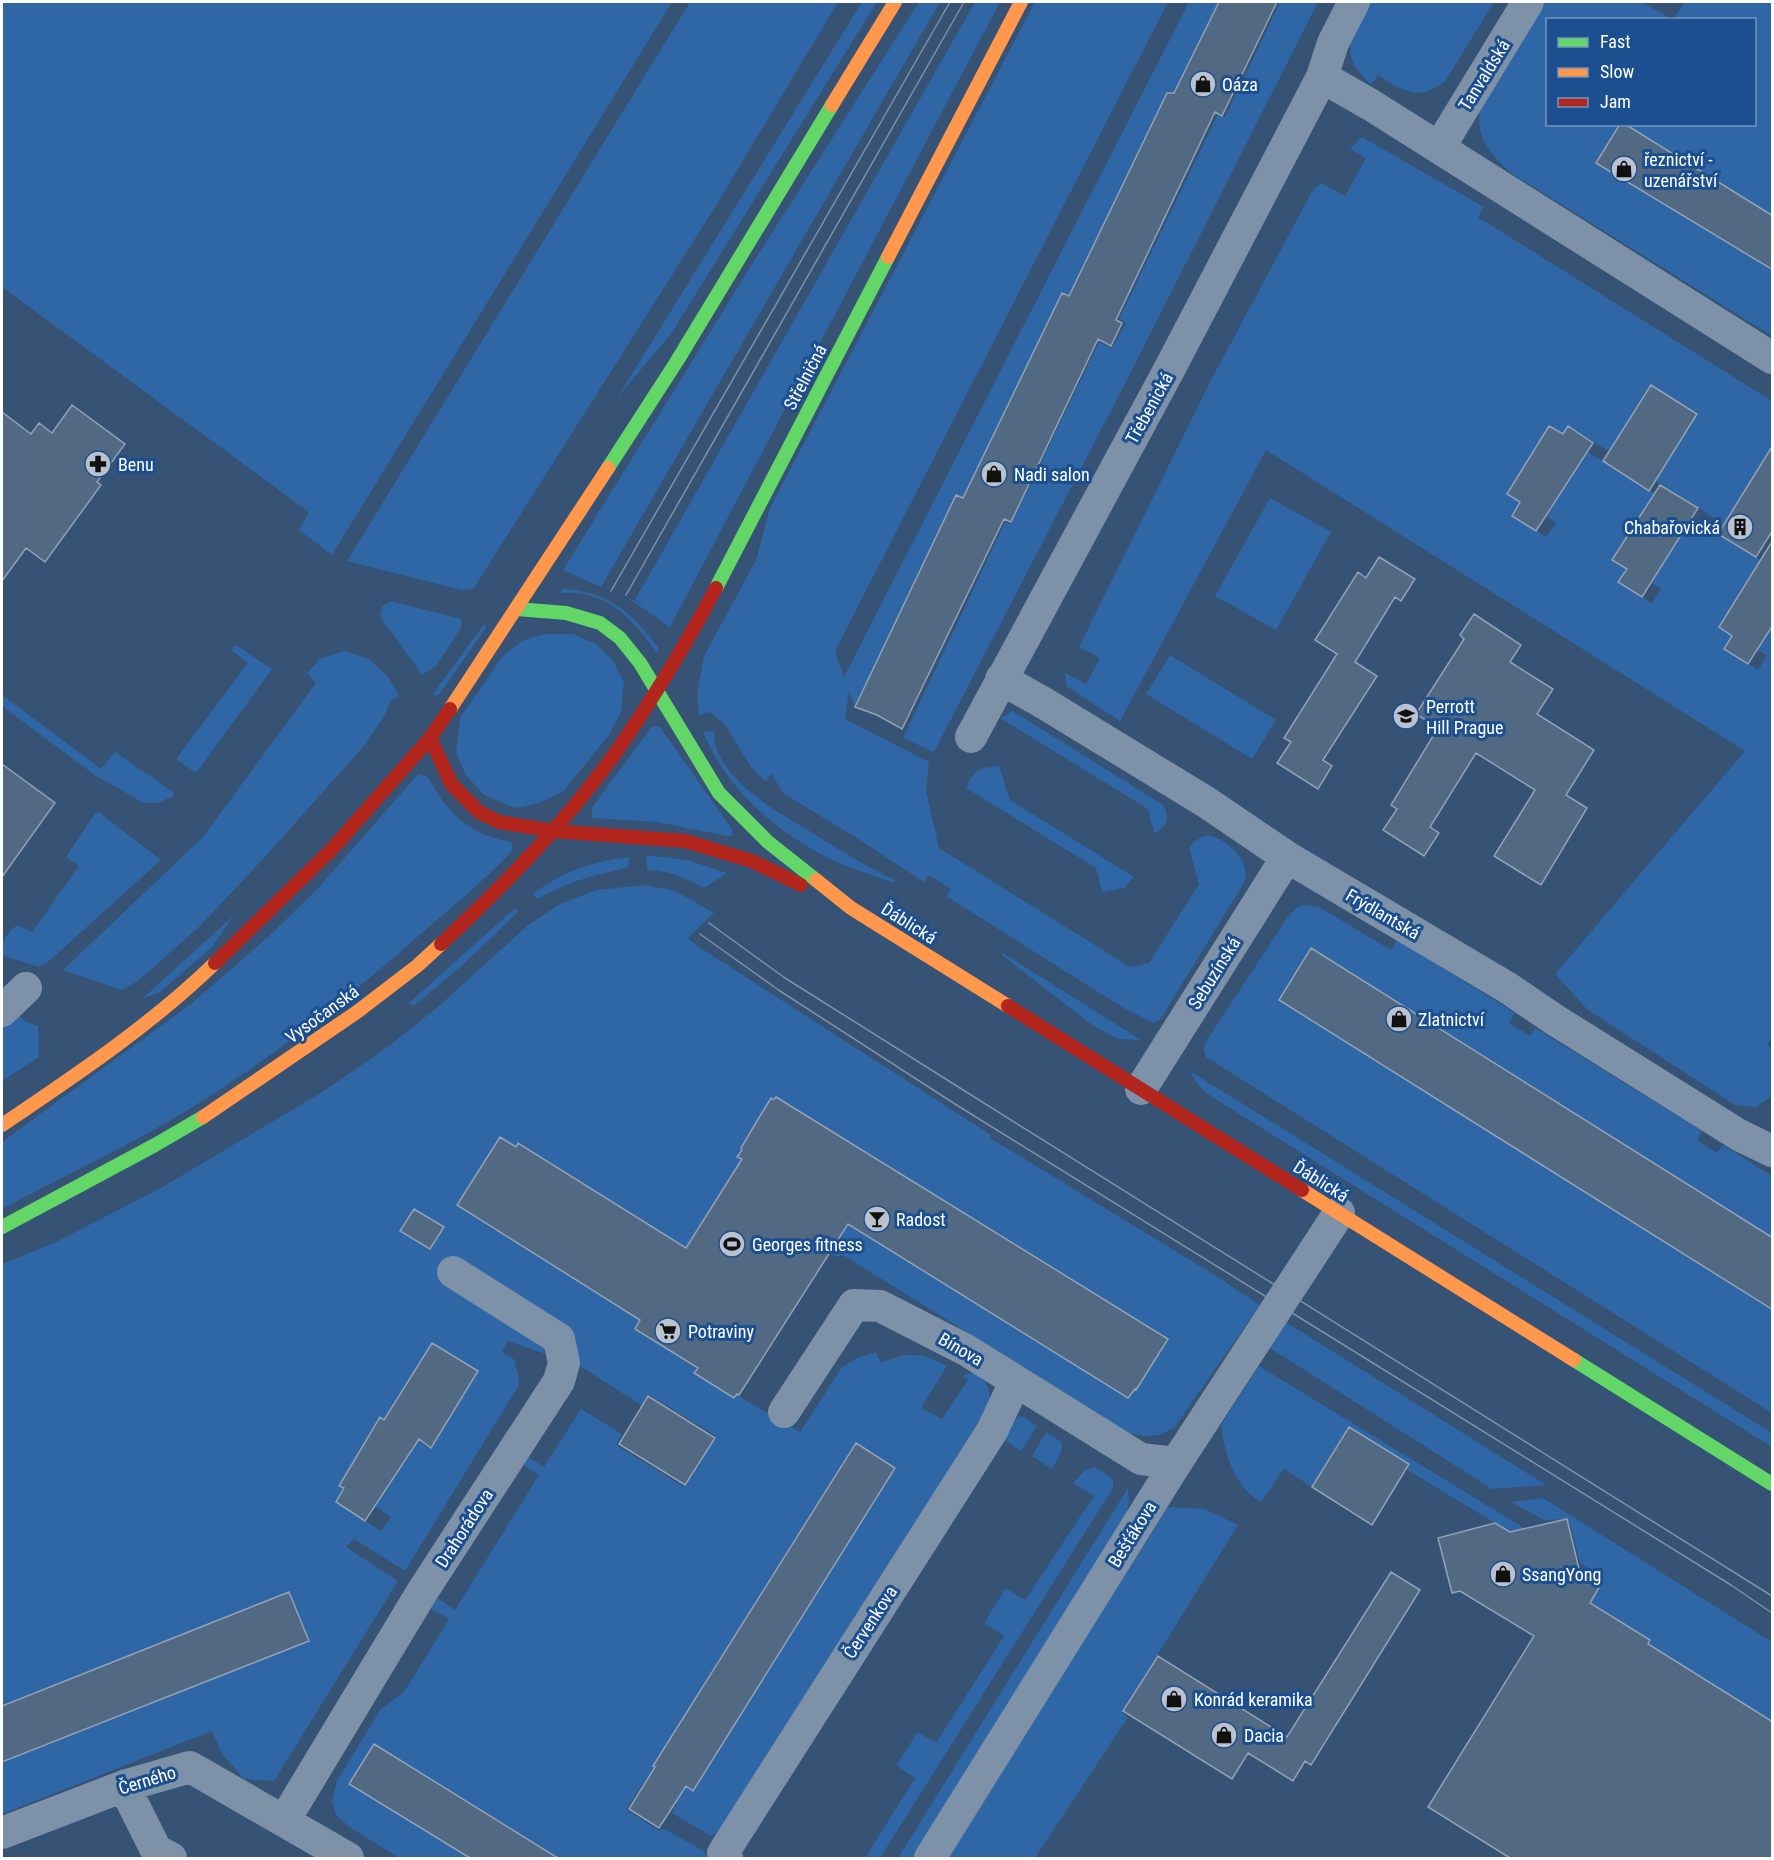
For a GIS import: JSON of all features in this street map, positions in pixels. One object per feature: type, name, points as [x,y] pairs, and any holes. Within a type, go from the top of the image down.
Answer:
[{"type":"main road","points":[[2,1125],[103,1057],[195,983],[333,848],[430,738],[517,609],[677,361],[895,2]]},
{"type":"main road","name":"Střelničná","points":[[609,761],[683,650],[1021,2]]},
{"type":"main road","points":[[517,609],[566,614],[600,623],[620,638],[640,663],[719,793],[768,842],[851,908]]},
{"type":"main road","points":[[430,738],[452,784],[465,800],[479,812],[499,822],[553,831],[685,842],[752,861],[851,908]]},
{"type":"main road","name":"Vysočanská","points":[[2,1227],[155,1145],[221,1106],[357,1012],[417,966],[486,902],[553,831],[609,761]]},
{"type":"main road","name":"Ďáblická","points":[[851,908],[1773,1484]]},
{"type":"street","name":"Třebenická","points":[[971,737],[1170,368],[1322,77],[1333,43],[1354,2]]},
{"type":"street","name":"Tanvaldská","points":[[1439,148],[1528,2]]},
{"type":"street","points":[[1322,77],[1773,358]]},
{"type":"street","name":"Frýdlantská","points":[[1001,680],[1042,702],[1206,802],[1287,857],[1508,988],[1739,1135],[1770,1145]]},
{"type":"street","name":"Sebuzínská","points":[[1141,1089],[1287,857]]},
{"type":"street","points":[[2,1011],[26,988]]},
{"type":"street","name":"Bešťákova","points":[[930,1858],[1176,1463],[1339,1213]]},
{"type":"street","name":"Drahorádova","points":[[284,1821],[422,1592],[559,1381],[564,1364],[559,1339],[453,1272]]},
{"type":"street","name":"Bínova","points":[[784,1413],[854,1305],[880,1306],[966,1350],[1141,1459],[1176,1463]]},
{"type":"street","name":"Červenkova","points":[[726,1858],[723,1853],[992,1431],[1015,1382]]},
{"type":"street","name":"Černého","points":[[2,1833],[124,1786],[190,1767],[348,1858]]},
{"type":"street","points":[[124,1786],[156,1850],[171,1858]]},
{"type":"shaded area","points":[[2,2],[672,2],[332,555],[299,530],[309,512],[2,287]]},
{"type":"shaded area","points":[[690,2],[838,2],[717,204],[474,588],[462,590],[347,561]]},
{"type":"shaded area","points":[[862,2],[877,2],[671,334],[617,398]]},
{"type":"shaded area","points":[[919,2],[940,2],[601,587],[563,570],[754,261]]},
{"type":"shaded area","points":[[975,2],[1000,2],[670,627],[628,598],[642,603],[635,600]]},
{"type":"shaded area","points":[[1035,2],[1168,2],[835,651],[844,677],[1189,2],[1219,2],[1175,93],[1168,91],[1069,296],[1062,294],[963,498],[956,496],[855,707],[849,692],[845,719],[929,762],[926,791],[939,848],[1130,967],[1149,963],[1199,884],[1189,848],[1205,836],[1217,838],[1230,846],[1240,857],[1245,868],[1244,883],[1160,1020],[1153,1023],[1122,1007],[946,896],[951,889],[929,875],[924,882],[783,793],[771,773],[766,782],[751,767],[725,725],[710,712],[699,715],[697,695],[704,656],[756,560],[770,508]]},
{"type":"shaded area","points":[[1280,2],[1318,2],[1132,370],[934,752],[903,738],[1005,522],[1011,524],[1099,342],[1112,348],[1126,323],[1119,319],[1218,114],[1225,117]]},
{"type":"shaded area","points":[[1368,2],[1494,2],[1446,80],[1427,92],[1413,93],[1393,85],[1378,75],[1371,85],[1351,58],[1353,33]]},
{"type":"shaded area","points":[[1544,2],[1642,2],[1669,18],[1546,18],[1546,126],[1619,126],[1597,163],[1772,270],[1772,336],[1511,173],[1496,158],[1481,135],[1479,116],[1481,104]]},
{"type":"shaded area","points":[[1685,2],[1772,2],[1772,216],[1627,126],[1756,126],[1756,18],[1674,18]]},
{"type":"shaded area","points":[[1362,137],[1484,207],[1478,217],[1772,401],[1772,463],[1765,458],[1724,524],[1568,426],[1563,434],[1549,426],[1507,494],[1520,502],[1513,516],[1546,537],[1556,523],[1546,516],[1588,452],[1655,494],[1627,569],[1618,582],[1652,603],[1661,589],[1651,582],[1692,518],[1760,560],[1719,627],[1732,636],[1725,649],[1758,670],[1767,656],[1757,649],[1772,625],[1772,1036],[1767,1045],[1772,1049],[1772,1096],[1756,1107],[1735,1105],[1588,1010],[1555,974],[1745,751],[1266,450],[1120,721],[1066,686],[1065,673],[1086,684],[1100,658],[1079,647],[1210,382],[1314,188],[1322,183],[1345,196],[1366,158],[1350,149]]},
{"type":"shaded area","points":[[1270,498],[1331,532],[1276,630],[1215,596]]},
{"type":"shaded area","points":[[562,589],[593,594],[618,607],[640,626],[660,650],[656,652],[638,628],[616,608],[591,596],[560,593]]},
{"type":"shaded area","points":[[391,601],[461,619],[461,628],[436,666],[422,675],[380,616],[382,607]]},
{"type":"shaded area","points":[[484,624],[485,629],[441,692],[436,696],[433,694]]},
{"type":"shaded area","points":[[544,634],[573,634],[596,644],[613,661],[624,682],[621,712],[609,735],[563,792],[536,804],[515,808],[484,795],[465,774],[456,752],[460,718],[502,657],[522,641]]},
{"type":"shaded area","points":[[236,645],[272,669],[196,773],[176,759],[248,663],[231,650]]},
{"type":"shaded area","points":[[345,651],[369,659],[387,676],[399,695],[390,702],[385,715],[364,746],[200,926],[138,981],[122,990],[63,970],[203,837],[316,683],[307,673],[321,658]]},
{"type":"shaded area","points":[[1170,655],[1276,720],[1252,759],[1146,694]]},
{"type":"shaded area","points":[[2,695],[101,769],[115,752],[173,792],[174,796],[157,803],[144,803],[96,776],[2,706]]},
{"type":"shaded area","points":[[1013,711],[1163,805],[1167,814],[1165,825],[1154,833],[1148,809],[1000,718]]},
{"type":"shaded area","points":[[652,726],[660,727],[732,829],[733,835],[727,836],[656,822],[592,818],[592,808]]},
{"type":"shaded area","points":[[711,731],[715,734],[715,742],[721,759],[747,789],[784,816],[860,862],[895,880],[893,883],[832,860],[811,849],[773,822],[740,791],[726,773],[703,732]]},
{"type":"shaded area","points":[[999,766],[1010,800],[1134,877],[1124,888],[1102,892],[1096,868],[966,788],[978,771]]},
{"type":"shaded area","points":[[418,774],[428,777],[444,802],[461,820],[483,834],[511,842],[513,850],[393,959],[269,1056],[171,1120],[2,1209],[2,1142],[192,1003],[269,936],[319,887]]},
{"type":"shaded area","points":[[95,813],[100,813],[161,860],[47,963],[39,967],[2,955],[2,945],[7,934],[17,925],[32,932],[79,866],[66,857]]},
{"type":"shaded area","points":[[646,855],[687,860],[727,873],[704,888],[677,875],[647,870]]},
{"type":"shaded area","points":[[629,857],[629,864],[626,868],[571,883],[538,899],[533,894],[578,869],[603,861]]},
{"type":"shaded area","points":[[645,885],[675,891],[714,913],[688,938],[696,945],[991,1135],[990,1138],[1260,1305],[1174,1428],[1159,1435],[1143,1436],[1129,1433],[843,1255],[836,1257],[830,1253],[840,1219],[1128,1398],[1137,1389],[1025,1251],[776,1097],[771,1099],[740,1148],[742,1150],[738,1157],[742,1159],[686,1248],[518,1143],[516,1147],[500,1137],[457,1206],[640,1320],[636,1329],[750,1403],[800,1432],[842,1367],[859,1357],[876,1352],[881,1363],[899,1356],[914,1355],[930,1358],[947,1366],[921,1408],[942,1419],[968,1380],[962,1376],[975,1371],[989,1390],[990,1400],[987,1413],[730,1824],[711,1836],[672,1813],[677,1803],[644,1782],[626,1810],[660,1831],[663,1828],[702,1850],[709,1858],[558,1858],[374,1744],[350,1784],[470,1858],[399,1858],[351,1828],[336,1815],[332,1801],[337,1781],[380,1710],[404,1692],[449,1619],[429,1608],[436,1597],[455,1610],[539,1475],[520,1463],[525,1455],[544,1467],[581,1409],[622,1434],[616,1445],[684,1487],[696,1467],[700,1465],[699,1463],[716,1436],[648,1394],[641,1405],[580,1366],[508,1341],[502,1352],[515,1360],[519,1385],[405,1571],[354,1539],[346,1547],[398,1581],[274,1781],[244,1779],[222,1754],[212,1731],[2,1814],[2,1762],[309,1641],[289,1593],[2,1706],[2,1264],[56,1242],[159,1189],[319,1094],[385,1049],[439,1006],[527,926],[560,904],[596,890]],"holes":[[[414,1209],[443,1227],[430,1249],[400,1231]],[[432,1343],[478,1372],[431,1447],[419,1439],[375,1506],[391,1517],[381,1531],[336,1502],[344,1488],[339,1486],[380,1417],[384,1420]],[[855,1443],[895,1468],[693,1790],[653,1765]]]},
{"type":"shaded area","points":[[1304,905],[1319,907],[1391,950],[1397,940],[1515,1013],[1509,1023],[1530,1036],[1535,1028],[1702,1131],[1697,1140],[1717,1153],[1723,1145],[1772,1176],[1772,1238],[1312,948],[1279,1000],[1772,1310],[1772,1413],[1206,1057],[1205,1043],[1287,918],[1296,908]]},
{"type":"shaded area","points":[[515,908],[518,912],[465,963],[414,1006],[409,1003]]},
{"type":"shaded area","points":[[234,915],[211,948],[159,993],[143,998]]},
{"type":"shaded area","points":[[1003,953],[1141,1040],[1118,1039],[1092,1025],[1002,955]]},
{"type":"shaded area","points":[[2,997],[26,1022],[38,1026],[39,1057],[2,1081]]},
{"type":"shaded area","points":[[1190,1071],[1772,1433],[1772,1447],[1212,1097],[1198,1084]]},
{"type":"shaded area","points":[[1284,1321],[1546,1485],[1492,1489],[1270,1348]]},
{"type":"shaded area","points":[[1259,1366],[1524,1528],[1510,1532],[1406,1469],[1409,1464],[1349,1427],[1312,1487],[1284,1469],[1261,1502],[1244,1488],[1232,1469],[1221,1425]]},
{"type":"shaded area","points":[[1022,1416],[1037,1426],[1021,1451],[1001,1437],[1014,1420]]},
{"type":"shaded area","points":[[1046,1432],[1062,1442],[1062,1450],[1052,1469],[1032,1456]]},
{"type":"shaded area","points":[[1095,1467],[1113,1479],[1113,1488],[880,1858],[865,1858],[915,1778],[896,1765],[918,1732],[936,1743],[1004,1636],[984,1623],[1006,1588],[1025,1600],[1094,1496],[1073,1483],[1085,1470]]},
{"type":"shaded area","points":[[1128,1488],[1127,1514],[914,1858],[898,1858]]},
{"type":"shaded area","points":[[1543,1498],[1772,1642],[1772,1722],[1588,1606],[1600,1586],[1595,1582],[1593,1572],[1580,1563],[1570,1524],[1565,1519],[1544,1520],[1511,1502]]},
{"type":"shaded area","points":[[1168,1507],[1205,1509],[1238,1525],[1122,1712],[1128,1717],[1035,1858],[948,1858]]},
{"type":"building","points":[[1219,2],[1277,2],[1222,116],[1215,112],[1116,320],[1122,323],[1111,346],[1098,339],[1011,522],[1004,519],[902,729],[877,715],[855,707],[956,495],[963,498],[1062,293],[1069,296],[1167,93],[1174,93]]},
{"type":"building","points":[[1619,126],[1628,126],[1773,216],[1773,270],[1596,163]]},
{"type":"building","points":[[1651,385],[1697,414],[1649,491],[1603,461]]},
{"type":"building","points":[[72,405],[125,444],[97,482],[101,485],[45,562],[26,548],[2,581],[2,412],[31,434],[39,423],[52,433]]},
{"type":"building","points":[[1549,426],[1563,434],[1568,426],[1593,443],[1536,531],[1512,516],[1520,502],[1507,494]]},
{"type":"building","points":[[1773,445],[1773,530],[1756,557],[1718,534]]},
{"type":"building","points":[[1660,485],[1698,508],[1642,597],[1618,582],[1627,569],[1612,560]]},
{"type":"building","points":[[1773,540],[1773,625],[1748,664],[1724,649],[1732,636],[1719,627]]},
{"type":"building","points":[[1379,557],[1415,579],[1401,601],[1395,597],[1355,662],[1377,676],[1323,760],[1332,766],[1318,789],[1277,763],[1291,742],[1284,738],[1337,654],[1315,640],[1358,572],[1366,578]]},
{"type":"building","points":[[1474,614],[1521,645],[1510,662],[1553,689],[1537,714],[1594,750],[1566,795],[1587,808],[1541,885],[1494,856],[1535,790],[1476,753],[1430,827],[1439,833],[1424,856],[1383,830],[1397,809],[1391,805],[1438,728],[1416,714],[1464,639],[1460,635]]},
{"type":"building","points":[[2,764],[55,803],[2,877]]},
{"type":"building","points":[[1311,948],[1773,1238],[1773,1310],[1279,1000]]},
{"type":"building","points":[[776,1097],[1168,1339],[1136,1390],[1128,1398],[848,1224],[739,1395],[737,1394],[734,1398],[694,1373],[698,1368],[635,1329],[640,1320],[457,1205],[500,1137],[516,1147],[518,1143],[686,1248],[742,1159],[737,1157],[757,1121],[771,1098],[773,1100]]},
{"type":"building","points":[[414,1209],[444,1227],[430,1249],[400,1231]]},
{"type":"building","points":[[432,1343],[478,1371],[431,1448],[419,1439],[365,1521],[336,1502],[344,1488],[339,1486],[380,1417],[384,1420]]},
{"type":"building","points":[[648,1396],[715,1438],[685,1485],[619,1444]]},
{"type":"building","points":[[1349,1427],[1409,1464],[1372,1525],[1312,1487]]},
{"type":"building","points":[[856,1443],[895,1468],[693,1791],[686,1786],[659,1828],[629,1809],[655,1767],[653,1766]]},
{"type":"building","points":[[1567,1519],[1580,1573],[1600,1586],[1590,1603],[1650,1640],[1648,1644],[1773,1722],[1773,1858],[1510,1858],[1428,1807],[1534,1636],[1460,1591],[1452,1593],[1438,1538],[1495,1523],[1510,1532]]},
{"type":"building","points":[[1391,1572],[1420,1590],[1311,1765],[1305,1761],[1293,1781],[1248,1753],[1232,1779],[1123,1711],[1158,1656],[1287,1737]]},
{"type":"building","points":[[289,1592],[309,1641],[2,1762],[2,1706]]},
{"type":"building","points":[[374,1744],[558,1858],[470,1858],[349,1784]]},
{"type":"tram line","points":[[611,591],[950,2]]},
{"type":"tram line","points":[[626,595],[964,2]]},
{"type":"tram line","points":[[709,923],[785,978],[1772,1596]]},
{"type":"tram line","points":[[700,934],[780,991],[955,1104],[1731,1585],[1772,1613]]},
{"type":"traffic: fast","points":[[608,468],[677,361],[832,105]]},
{"type":"traffic: fast","points":[[716,588],[888,257]]},
{"type":"traffic: fast","points":[[517,609],[566,613],[600,623],[620,638],[640,663],[719,793],[768,842],[816,880]]},
{"type":"traffic: fast","points":[[2,1227],[203,1117]]},
{"type":"traffic: fast","points":[[1574,1360],[1772,1484]]},
{"type":"traffic: slow","points":[[832,105],[895,2]]},
{"type":"traffic: slow","points":[[888,257],[1021,2]]},
{"type":"traffic: slow","points":[[450,709],[608,468]]},
{"type":"traffic: slow","points":[[816,880],[851,908],[1008,1006]]},
{"type":"traffic: slow","points":[[203,1117],[357,1012],[417,966],[441,944]]},
{"type":"traffic: slow","points":[[2,1125],[139,1028],[191,986],[215,963]]},
{"type":"traffic: slow","points":[[1302,1190],[1574,1360]]},
{"type":"traffic: jam","points":[[441,944],[533,852],[597,778],[656,692],[716,588]]},
{"type":"traffic: jam","points":[[215,963],[333,848],[430,738],[450,709]]},
{"type":"traffic: jam","points":[[430,738],[452,785],[479,812],[499,822],[553,831],[685,841],[752,861],[801,885]]},
{"type":"traffic: jam","points":[[1008,1006],[1302,1190]]},
{"type":"place","name":"Oáza","points":[[1203,84]]},
{"type":"place","name":"řeznictví - uzenářství","points":[[1624,169]]},
{"type":"place","name":"Benu","points":[[98,464]]},
{"type":"place","name":"Nadi salon","points":[[994,474]]},
{"type":"place","name":"Chabařovická","points":[[1740,527]]},
{"type":"place","name":"Perrott Hill Prague","points":[[1406,716]]},
{"type":"place","name":"Zlatnictví","points":[[1399,1019]]},
{"type":"place","name":"Radost","points":[[877,1219]]},
{"type":"place","name":"Georges fitness","points":[[732,1244]]},
{"type":"place","name":"Potraviny","points":[[668,1331]]},
{"type":"place","name":"SsangYong","points":[[1503,1574]]},
{"type":"place","name":"Konrád keramika","points":[[1174,1699]]},
{"type":"place","name":"Dacia","points":[[1224,1735]]}]
